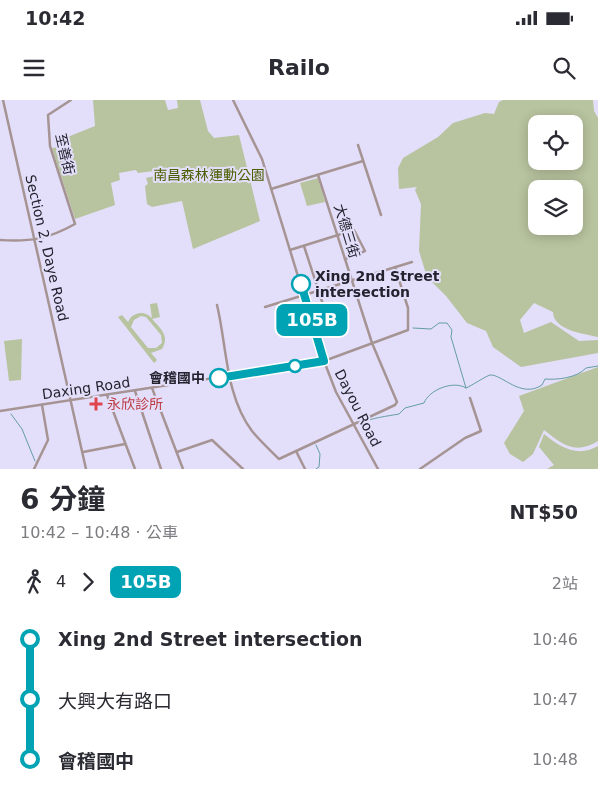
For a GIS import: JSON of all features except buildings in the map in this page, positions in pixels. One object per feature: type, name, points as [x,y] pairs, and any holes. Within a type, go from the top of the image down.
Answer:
[{"type":"street","name":"Section 2, Daye Road","points":[[3,100],[86,469]]},
{"type":"street","name":"至善街","points":[[35,241],[53,236],[75,224],[50,146],[48,115],[72,100]]},
{"type":"street","name":"Dayou Road","points":[[233,100],[258,149],[324,361],[336,392],[378,469]]},
{"type":"street","points":[[358,145],[381,216]]},
{"type":"street","points":[[271,189],[363,161]]},
{"type":"street","name":"大德三街","points":[[318,175],[372,342],[397,402],[395,405],[355,425]]},
{"type":"street","points":[[290,250],[354,230],[365,251],[345,259]]},
{"type":"street","points":[[0,240],[35,241]]},
{"type":"street","points":[[304,246],[329,323],[314,328]]},
{"type":"street","points":[[265,308],[412,262]]},
{"type":"street","name":"Daxing Road","points":[[0,411],[324,361],[408,330],[408,308],[395,267]]},
{"type":"street","points":[[217,305],[229,377],[251,430],[279,459],[355,425]]},
{"type":"street","points":[[152,388],[183,469]]},
{"type":"street","points":[[135,391],[161,469]]},
{"type":"street","points":[[107,395],[135,469]]},
{"type":"street","points":[[420,469],[481,430],[470,398]]},
{"type":"street","points":[[34,469],[48,440],[42,405]]},
{"type":"street","points":[[177,452],[212,440],[243,469]]},
{"type":"street","points":[[82,452],[125,444]]},
{"type":"street","points":[[296,451],[305,469]]},
{"type":"green space","name":"南昌森林運動公園","points":[[93,100],[165,100],[168,110],[178,108],[177,100],[200,100],[208,131],[214,138],[239,135],[260,221],[193,249],[182,201],[152,207],[147,204],[145,186],[148,184],[146,178],[155,176],[154,171],[138,173],[136,170],[119,173],[120,180],[111,183],[115,205],[75,219],[52,148],[65,146],[65,138],[95,126]]},
{"type":"green space","points":[[503,100],[593,100],[594,111],[598,118],[598,337],[578,333],[564,327],[554,318],[553,312],[534,303],[520,320],[524,333],[551,322],[579,341],[598,340],[598,353],[521,367],[493,347],[486,331],[467,323],[446,296],[427,277],[419,251],[421,204],[415,190],[417,187],[399,189],[398,168],[403,158],[438,137],[453,123],[485,113],[494,114],[499,102]]},
{"type":"green space","points":[[318,178],[325,202],[307,206],[300,183]]},
{"type":"green space","points":[[157,303],[160,317],[152,319],[165,336],[162,349],[151,353],[157,360],[154,363],[118,317],[122,315],[128,322],[134,315],[144,313],[152,318],[150,304]],"holes":[[[141,316],[146,317],[161,335],[162,343],[156,348],[148,348],[131,327],[134,320]]]},
{"type":"green space","points":[[22,339],[21,380],[9,381],[4,341]]},
{"type":"green space","points":[[598,367],[598,441],[576,448],[563,444],[544,430],[533,454],[523,462],[510,454],[504,443],[524,411],[519,396]]},
{"type":"green space","points":[[544,434],[563,447],[576,451],[583,451],[598,446],[598,469],[547,469],[554,465],[539,447]]},
{"type":"waterway","points":[[413,328],[431,329],[439,323],[447,323],[452,330],[451,337],[466,388]]},
{"type":"waterway","points":[[361,423],[375,418],[399,414],[405,408],[424,403],[436,390],[455,385],[466,388],[490,375],[519,388],[534,389],[542,385],[545,379],[567,378],[586,368],[598,366]]},
{"type":"waterway","points":[[11,414],[22,429],[35,461]]},
{"type":"waterway","points":[[316,445],[320,454],[319,467],[316,469]]},
{"type":"bus line","name":"105B","points":[[219,378],[324,361],[301,284]]},
{"type":"place","name":"Xing 2nd Street intersection","points":[[301,284]]},
{"type":"place","name":"會稽國中","points":[[219,378]]},
{"type":"place","name":"永欣診所","points":[[96,404]]}]
